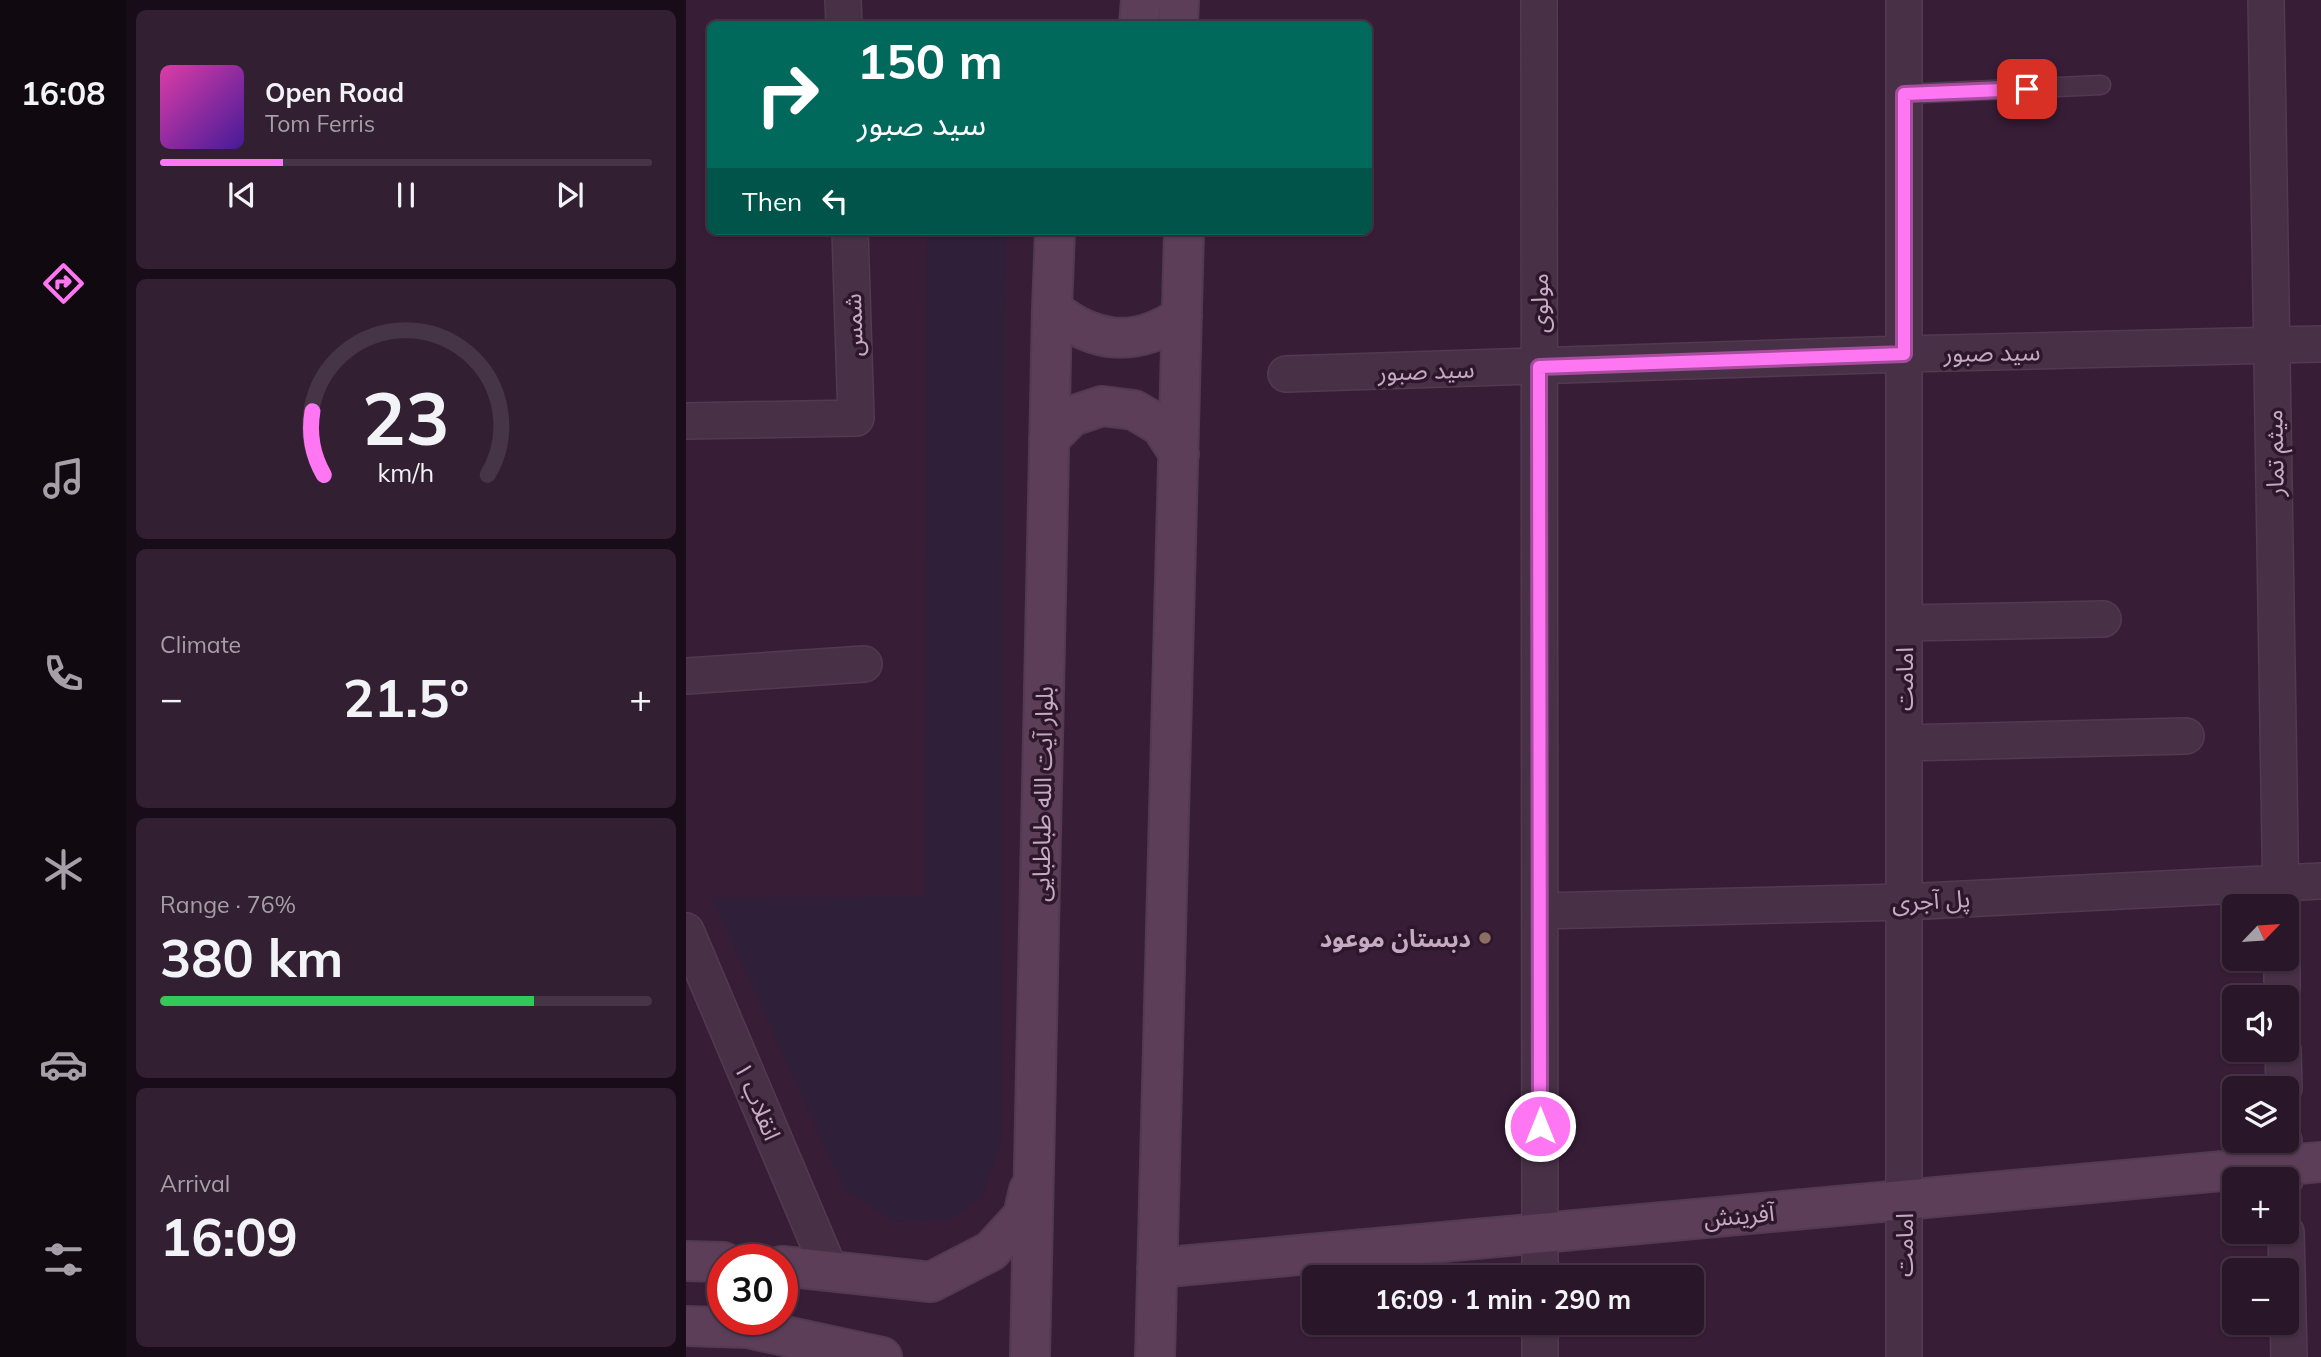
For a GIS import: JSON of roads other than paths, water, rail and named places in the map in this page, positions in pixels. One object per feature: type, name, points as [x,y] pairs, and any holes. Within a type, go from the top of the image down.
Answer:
[{"type":"main road","points":[[1139,21],[1141,0]]},
{"type":"main road","points":[[1178,21],[1179,0]]},
{"type":"main road","name":"بلوار آیت الله طباطبایی","points":[[1030,1357],[1055,235]]},
{"type":"main road","points":[[1154,1357],[1184,235]]},
{"type":"main road","points":[[1052,309],[1084,331],[1121,338],[1154,332],[1182,316]]},
{"type":"main road","points":[[1049,439],[1072,416],[1102,406],[1134,410],[1161,426],[1179,454]]},
{"type":"main road","name":"آفرینش","points":[[1157,1268],[2294,1162]]},
{"type":"main road","points":[[798,1268],[932,1282],[992,1251],[1023,1216],[1034,1171]]},
{"type":"main road","points":[[686,1261],[707,1262]]},
{"type":"main road","points":[[686,1326],[748,1328],[882,1357]]},
{"type":"street","points":[[843,0],[844,21]]},
{"type":"street","name":"مولوی","points":[[1538,0],[1540,1265]]},
{"type":"street","name":"امامت","points":[[1904,0],[1904,1357]]},
{"type":"street","name":"میثم تمار","points":[[2266,0],[2281,894]]},
{"type":"street","name":"شمس","points":[[686,421],[856,418],[850,235]]},
{"type":"street","name":"سید صبور","points":[[1286,374],[2321,344]]},
{"type":"street","points":[[1904,623],[2103,619]]},
{"type":"street","points":[[686,676],[864,664]]},
{"type":"street","points":[[1904,743],[2186,736]]},
{"type":"street","name":"پل آجری","points":[[2284,894],[2321,881]]},
{"type":"street","name":"پل آجری","points":[[1540,911],[2222,896]]},
{"type":"street","name":"انقلاب ۱","points":[[686,931],[830,1271]]},
{"type":"street","points":[[1540,1335],[1540,1357]]},
{"type":"street","points":[[2289,1335],[2290,1357]]},
{"type":"lane","points":[[1904,94],[2101,85]]},
{"type":"place","name":"دبستان موعود","points":[[1485,938]]}]
